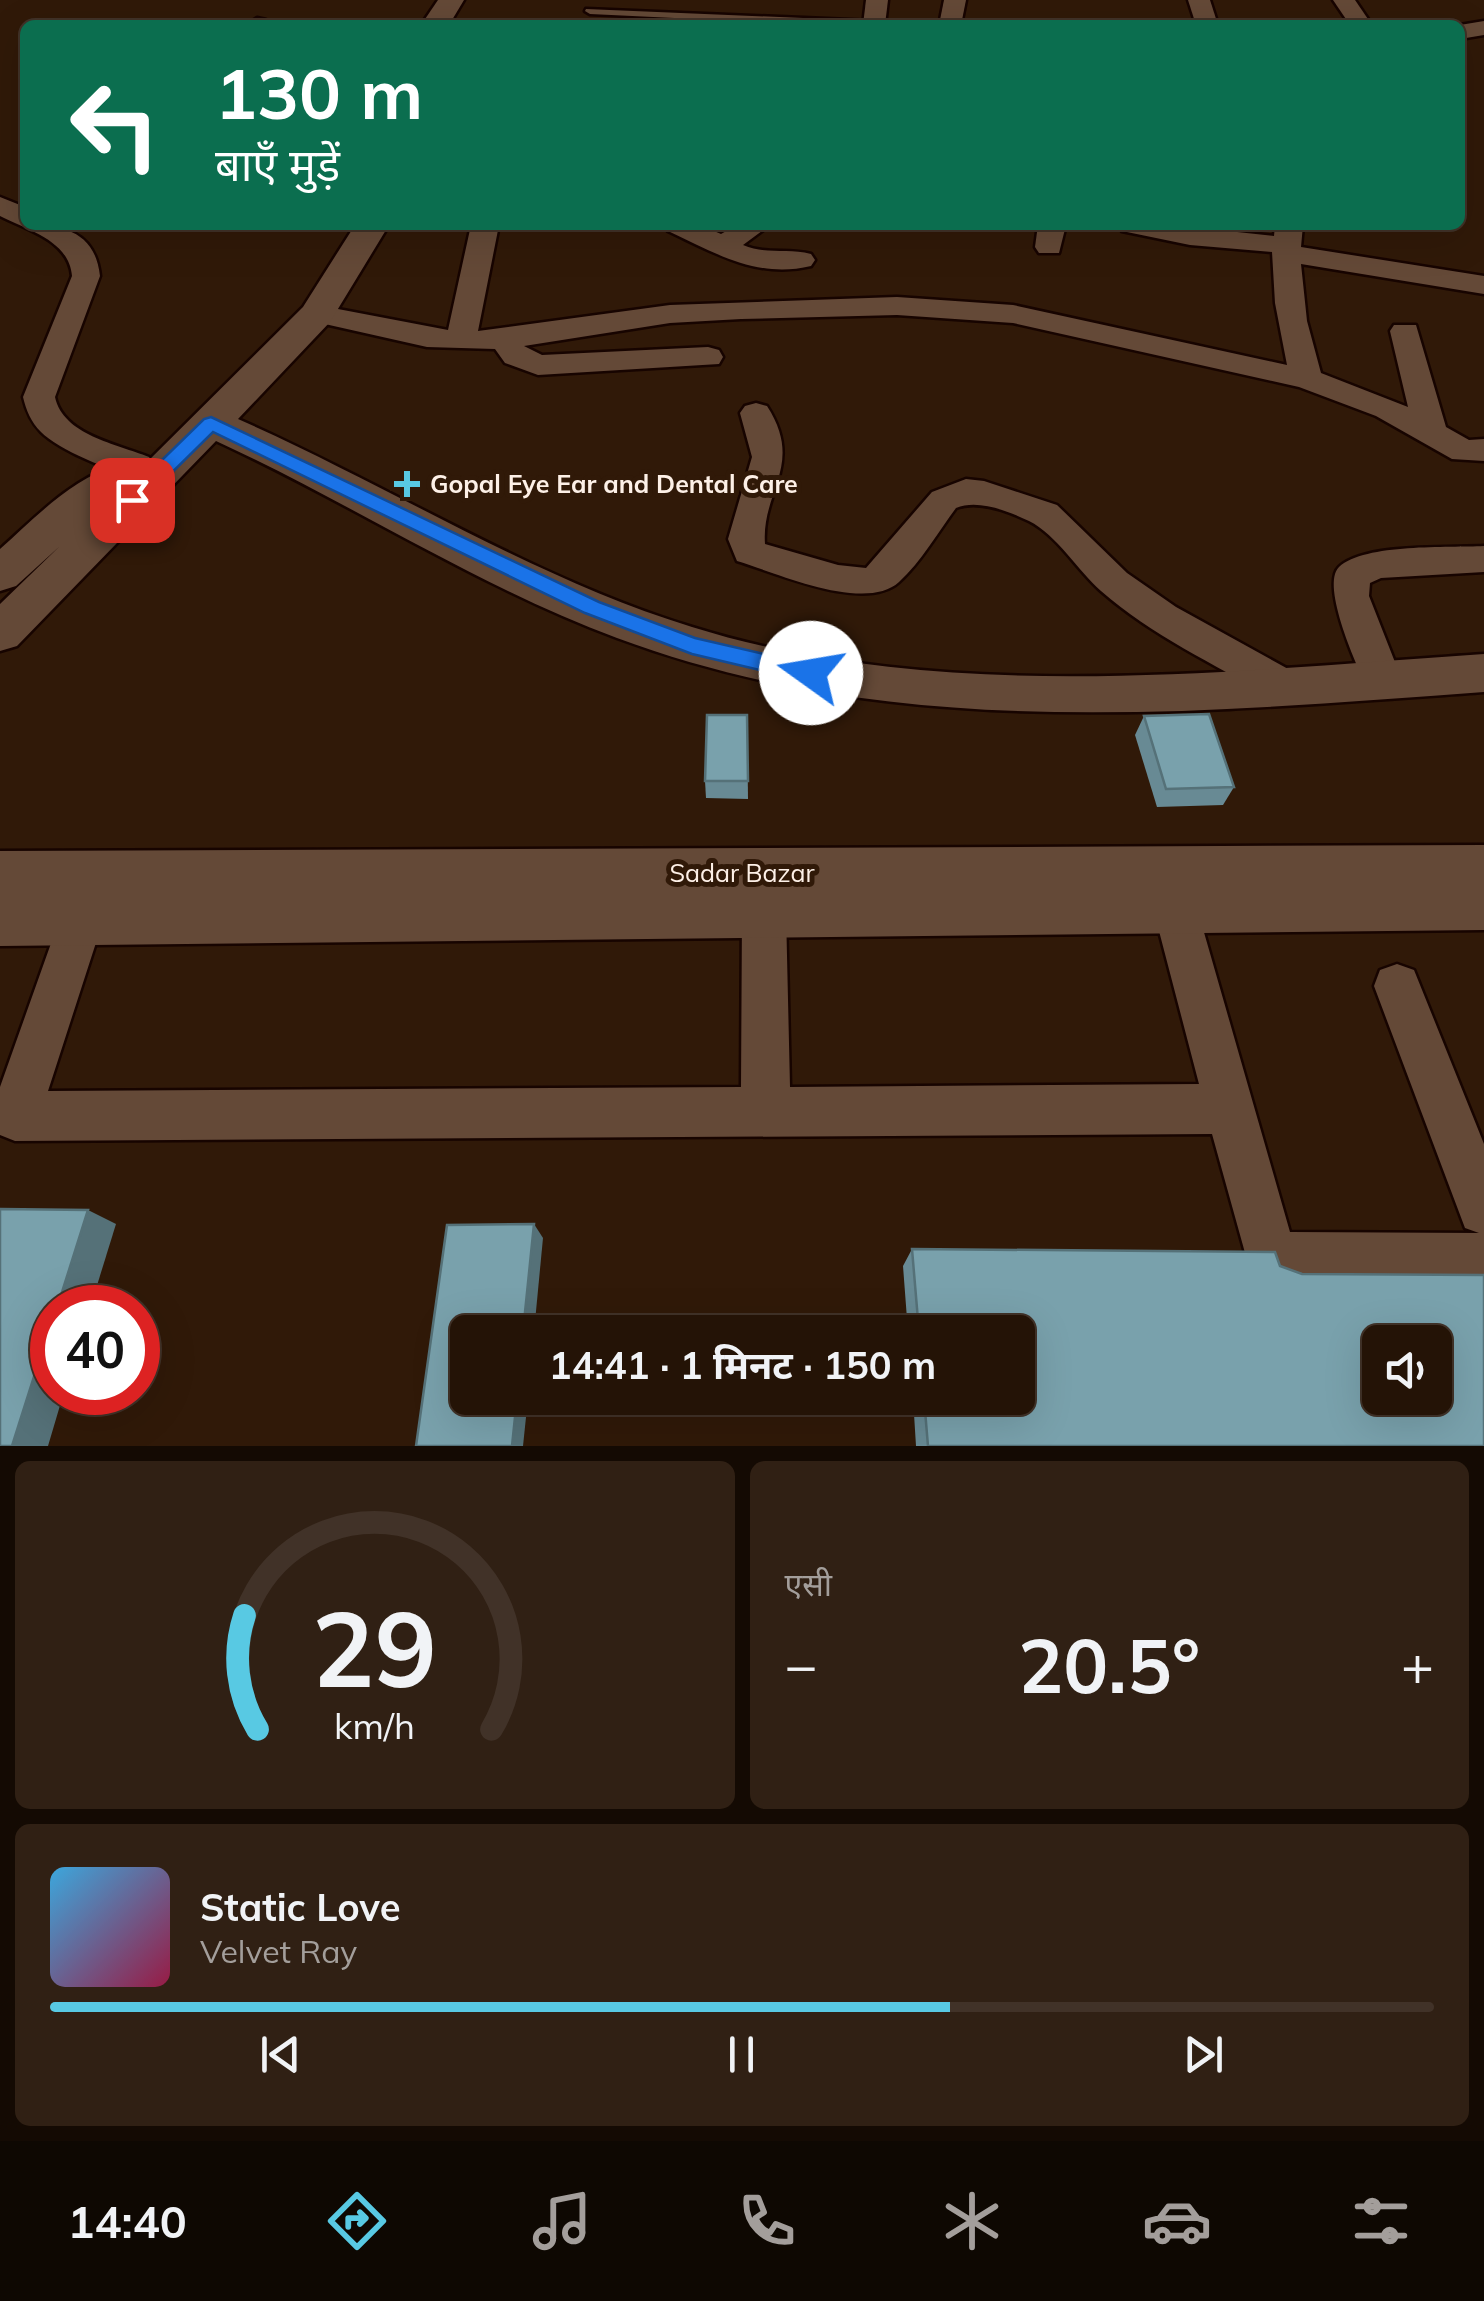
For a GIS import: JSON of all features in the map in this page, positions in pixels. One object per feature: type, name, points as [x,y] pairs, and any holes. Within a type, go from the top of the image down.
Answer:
[{"type":"street","points":[[47,230],[84,253],[86,276],[39,396],[39,410],[63,432],[137,465]]},
{"type":"street","points":[[0,634],[317,314],[369,230]]},
{"type":"street","points":[[461,340],[484,230]]},
{"type":"street","points":[[688,230],[756,261],[801,260]]},
{"type":"street","points":[[721,246],[748,230]]},
{"type":"street","points":[[1154,230],[1190,238],[1287,241],[1484,284]]},
{"type":"street","points":[[1287,241],[1290,323],[1307,379]]},
{"type":"street","points":[[317,314],[428,338],[461,340],[503,340],[670,314],[950,308],[1013,314],[1307,379],[1386,408],[1477,457]]},
{"type":"street","points":[[1406,330],[1430,433]]},
{"type":"street","points":[[503,340],[516,356],[538,365],[708,357]]},
{"type":"street","points":[[756,413],[770,456],[746,539],[750,552],[838,578],[871,582],[886,573],[944,500],[966,491],[984,493],[1045,514],[1114,582],[1146,606],[1285,686]]},
{"type":"street","points":[[0,574],[74,510],[137,465],[211,423]]},
{"type":"street","points":[[211,423],[592,608],[692,646],[811,673],[932,690],[1062,692],[1285,686],[1484,673]]},
{"type":"street","points":[[1383,680],[1352,596],[1352,576],[1376,564],[1484,558]]},
{"type":"street","name":"Sadar Bazar","points":[[0,875],[1484,869]]},
{"type":"street","points":[[0,920],[1484,905]]},
{"type":"street","points":[[1175,908],[1271,1259],[1484,1260]]},
{"type":"street","points":[[764,912],[766,1111]]},
{"type":"street","points":[[82,918],[15,1116],[1228,1109]]},
{"type":"street","points":[[1398,986],[1484,1210]]},
{"type":"lane","points":[[724,17],[729,0]]},
{"type":"lane","points":[[590,11],[788,20]]},
{"type":"building","points":[[1209,714],[1234,787],[1166,789],[1144,716]]},
{"type":"building","points":[[707,715],[747,715],[748,781],[705,781]]},
{"type":"building","points":[[0,1209],[88,1210],[64,1285],[30,1285],[30,1389],[12,1446],[0,1446]]},
{"type":"building","points":[[534,1224],[525,1315],[450,1315],[450,1415],[515,1415],[512,1446],[416,1446],[447,1225]]},
{"type":"building","points":[[912,1249],[1275,1252],[1280,1266],[1302,1274],[1484,1275],[1484,1446],[928,1446],[925,1415],[1035,1415],[1035,1315],[918,1315]]},
{"type":"place","name":"Gopal Eye Ear and Dental Care","points":[[407,484]]},
{"type":"route","points":[[132,500],[211,423],[592,608],[692,646],[811,673]]}]
